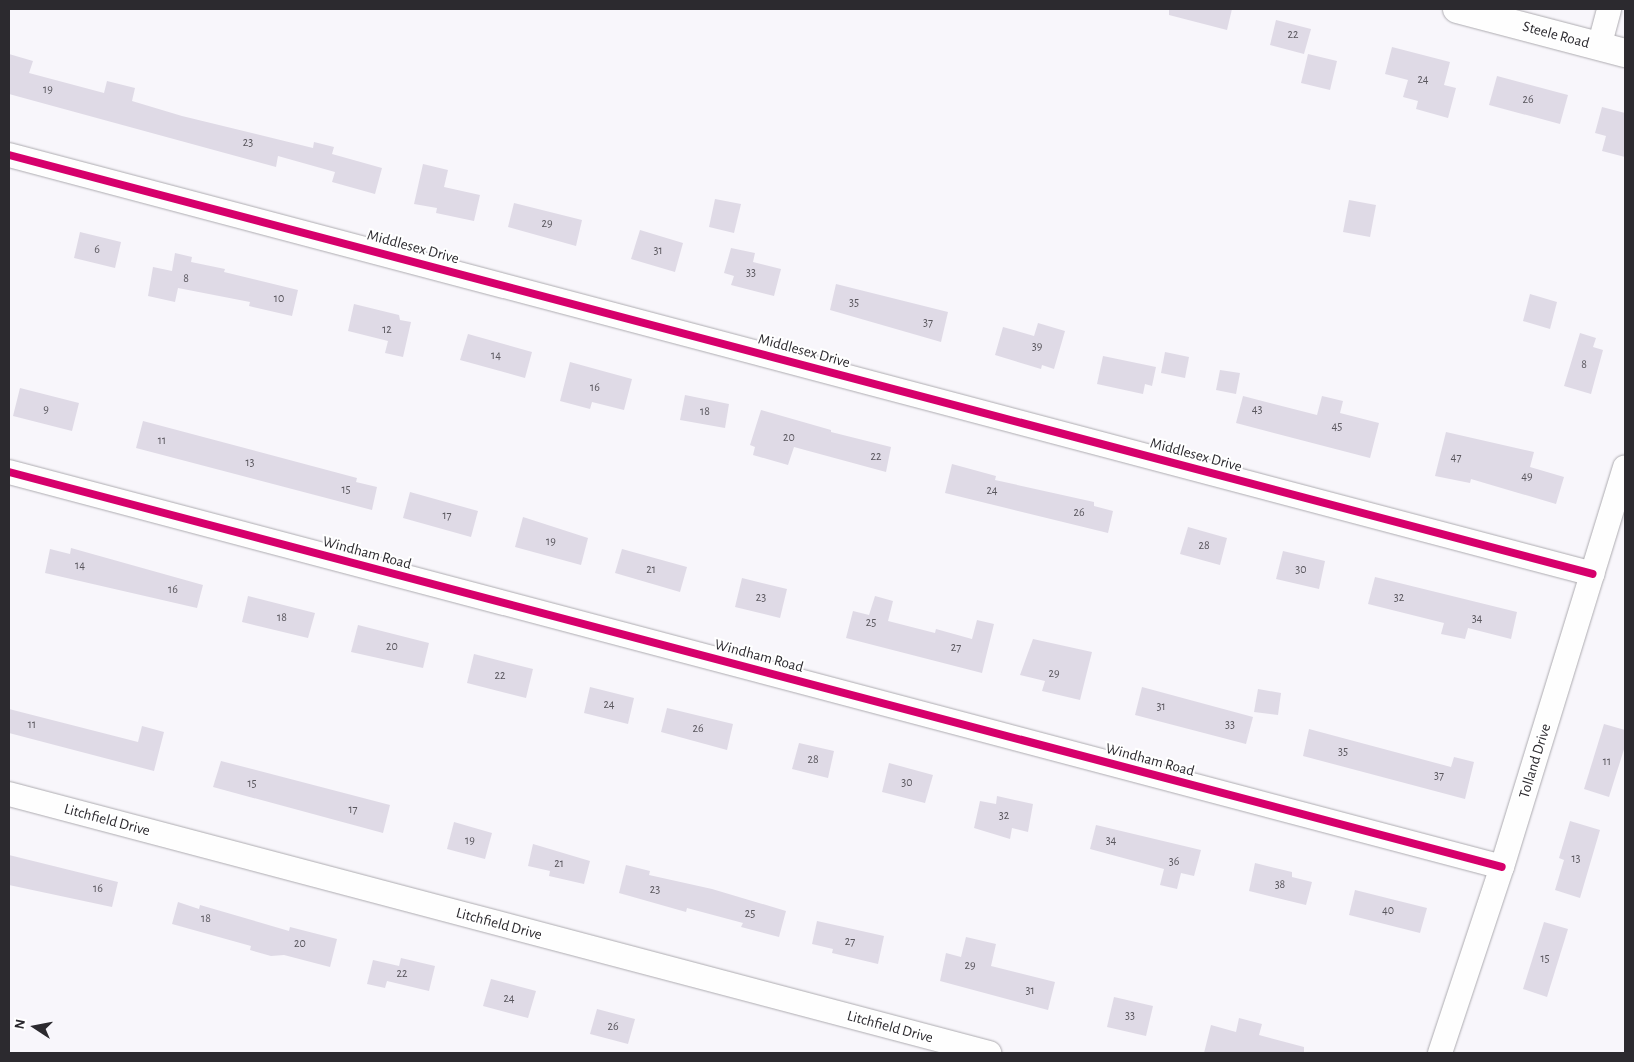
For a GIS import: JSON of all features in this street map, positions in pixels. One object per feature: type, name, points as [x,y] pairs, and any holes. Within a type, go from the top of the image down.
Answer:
[{"type":"street","name":"Steele Road","points":[[1457,9],[1625,53]]},
{"type":"street","points":[[1599,47],[1610,9]]},
{"type":"street","name":"Middlesex Drive","points":[[9,155],[1593,574]]},
{"type":"street","name":"Tolland Drive","points":[[1440,1053],[1502,868],[1625,468]]},
{"type":"street","name":"Windham Road","points":[[9,472],[1502,868]]},
{"type":"street","name":"Litchfield Drive","points":[[9,794],[989,1053]]},
{"type":"building","points":[[1169,9],[1232,9],[1227,30],[1169,15]]},
{"type":"building","points":[[1276,20],[1311,29],[1304,54],[1270,45]]},
{"type":"building","points":[[1392,47],[1450,62],[1444,85],[1456,88],[1448,118],[1416,109],[1418,101],[1403,97],[1408,80],[1385,74]]},
{"type":"building","points":[[9,54],[33,61],[29,73],[104,93],[107,81],[135,88],[132,101],[182,116],[313,148],[314,142],[334,147],[332,154],[382,168],[375,194],[332,182],[335,172],[278,156],[276,167],[9,94]]},
{"type":"building","points":[[1308,54],[1337,61],[1330,90],[1301,83]]},
{"type":"building","points":[[1497,76],[1568,95],[1560,124],[1489,105]]},
{"type":"building","points":[[1602,107],[1625,113],[1625,157],[1602,151],[1606,136],[1595,133]]},
{"type":"building","points":[[423,164],[448,170],[444,187],[480,195],[474,221],[436,213],[437,208],[414,204]]},
{"type":"building","points":[[715,199],[741,204],[734,233],[709,227]]},
{"type":"building","points":[[1349,200],[1376,205],[1370,237],[1343,232]]},
{"type":"building","points":[[514,203],[582,220],[576,246],[508,227]]},
{"type":"building","points":[[640,230],[683,243],[675,272],[631,259]]},
{"type":"building","points":[[80,232],[121,242],[115,268],[74,258]]},
{"type":"building","points":[[731,248],[755,253],[753,262],[781,269],[774,296],[731,285],[734,276],[724,273]]},
{"type":"building","points":[[175,253],[192,257],[191,262],[225,269],[224,272],[298,290],[292,316],[249,306],[250,302],[178,288],[175,302],[148,296],[153,267],[172,271]]},
{"type":"building","points":[[836,284],[948,312],[941,342],[830,310]]},
{"type":"building","points":[[1530,294],[1557,302],[1550,329],[1523,321]]},
{"type":"building","points":[[354,304],[399,315],[400,320],[411,322],[403,357],[385,353],[388,341],[348,331]]},
{"type":"building","points":[[1038,323],[1065,331],[1054,369],[1042,365],[1041,369],[995,355],[1003,327],[1034,336]]},
{"type":"building","points":[[1580,333],[1596,338],[1593,347],[1603,350],[1591,394],[1564,386]]},
{"type":"building","points":[[468,334],[532,352],[525,378],[460,360]]},
{"type":"building","points":[[1165,352],[1189,357],[1185,378],[1161,373]]},
{"type":"building","points":[[1103,356],[1156,367],[1152,386],[1145,384],[1143,394],[1097,384]]},
{"type":"building","points":[[570,362],[632,379],[624,410],[592,402],[590,409],[560,401]]},
{"type":"building","points":[[1220,370],[1240,373],[1236,394],[1216,390]]},
{"type":"building","points":[[20,388],[79,403],[72,431],[13,416]]},
{"type":"building","points":[[685,395],[729,404],[725,428],[680,420]]},
{"type":"building","points":[[1243,396],[1317,415],[1322,396],[1343,401],[1340,413],[1379,423],[1370,458],[1236,423]]},
{"type":"building","points":[[761,410],[831,430],[831,432],[891,447],[886,472],[794,447],[788,465],[753,455],[755,447],[750,445]]},
{"type":"building","points":[[143,421],[357,478],[356,482],[377,487],[372,510],[136,448]]},
{"type":"building","points":[[1446,432],[1534,452],[1530,467],[1564,477],[1556,504],[1471,479],[1470,483],[1435,476]]},
{"type":"building","points":[[952,464],[996,476],[995,480],[1094,502],[1094,506],[1113,511],[1108,533],[945,493]]},
{"type":"building","points":[[410,492],[478,511],[471,537],[403,518]]},
{"type":"building","points":[[523,517],[588,538],[581,565],[515,547]]},
{"type":"building","points":[[1188,527],[1227,538],[1220,565],[1180,554]]},
{"type":"building","points":[[71,548],[203,585],[197,608],[45,573],[50,549],[70,554]]},
{"type":"building","points":[[622,549],[687,567],[680,592],[615,573]]},
{"type":"building","points":[[1283,551],[1325,561],[1319,589],[1276,579]]},
{"type":"building","points":[[1375,577],[1517,612],[1511,639],[1468,628],[1465,639],[1441,634],[1444,623],[1368,604]]},
{"type":"building","points":[[742,578],[787,589],[780,618],[735,607]]},
{"type":"building","points":[[248,596],[315,613],[308,638],[242,622]]},
{"type":"building","points":[[875,596],[893,601],[888,621],[935,633],[936,629],[972,639],[977,620],[994,624],[982,673],[846,638],[853,611],[869,615]]},
{"type":"building","points":[[358,625],[429,643],[423,668],[351,652]]},
{"type":"building","points":[[1033,639],[1092,652],[1080,700],[1042,691],[1045,681],[1020,675]]},
{"type":"building","points":[[474,654],[533,669],[526,698],[467,683]]},
{"type":"building","points":[[590,687],[634,698],[628,724],[584,713]]},
{"type":"building","points":[[1142,687],[1253,717],[1246,744],[1135,715]]},
{"type":"building","points":[[1258,689],[1281,693],[1278,715],[1254,712]]},
{"type":"building","points":[[667,708],[733,724],[727,750],[661,732]]},
{"type":"building","points":[[9,709],[138,742],[142,726],[164,732],[154,771],[9,733]]},
{"type":"building","points":[[1604,724],[1625,730],[1625,746],[1609,797],[1584,789]]},
{"type":"building","points":[[1309,729],[1451,767],[1454,757],[1474,762],[1465,799],[1303,756]]},
{"type":"building","points":[[799,743],[834,751],[828,778],[792,769]]},
{"type":"building","points":[[221,761],[390,805],[383,833],[213,787]]},
{"type":"building","points":[[889,763],[933,775],[925,803],[882,792]]},
{"type":"building","points":[[997,796],[1033,804],[1028,832],[1012,828],[1010,839],[974,828],[980,801],[996,804]]},
{"type":"building","points":[[1570,821],[1600,830],[1580,898],[1555,890],[1564,860],[1559,858]]},
{"type":"building","points":[[454,822],[492,833],[485,859],[447,849]]},
{"type":"building","points":[[1096,825],[1201,850],[1194,876],[1181,873],[1177,889],[1160,885],[1164,869],[1090,849]]},
{"type":"building","points":[[533,844],[590,861],[584,884],[549,876],[550,871],[528,866]]},
{"type":"building","points":[[9,855],[118,882],[112,907],[9,885]]},
{"type":"building","points":[[1255,863],[1292,872],[1292,877],[1312,882],[1306,905],[1249,891]]},
{"type":"building","points":[[626,865],[650,871],[649,875],[712,889],[786,911],[779,937],[741,927],[743,923],[687,908],[686,912],[619,893]]},
{"type":"building","points":[[1355,890],[1427,908],[1420,933],[1349,915]]},
{"type":"building","points":[[178,902],[199,909],[200,905],[289,931],[290,927],[337,939],[330,967],[284,955],[271,956],[250,950],[251,946],[172,924]]},
{"type":"building","points":[[817,921],[884,936],[878,964],[832,953],[833,949],[812,944]]},
{"type":"building","points":[[1544,922],[1568,929],[1547,997],[1523,989]]},
{"type":"building","points":[[966,937],[996,944],[991,966],[1055,982],[1048,1010],[940,981],[946,953],[961,957]]},
{"type":"building","points":[[401,958],[435,966],[429,991],[387,981],[385,988],[367,984],[373,960],[399,966]]},
{"type":"building","points":[[491,979],[536,991],[528,1018],[483,1006]]},
{"type":"building","points":[[1114,997],[1153,1006],[1146,1036],[1107,1027]]},
{"type":"building","points":[[597,1009],[635,1019],[628,1044],[590,1034]]},
{"type":"building","points":[[1239,1018],[1262,1024],[1259,1035],[1304,1047],[1304,1053],[1204,1053],[1211,1025],[1236,1032]]},
{"type":"cycle path","points":[[9,155],[1593,574]]},
{"type":"cycle path","points":[[9,472],[1502,867]]}]
